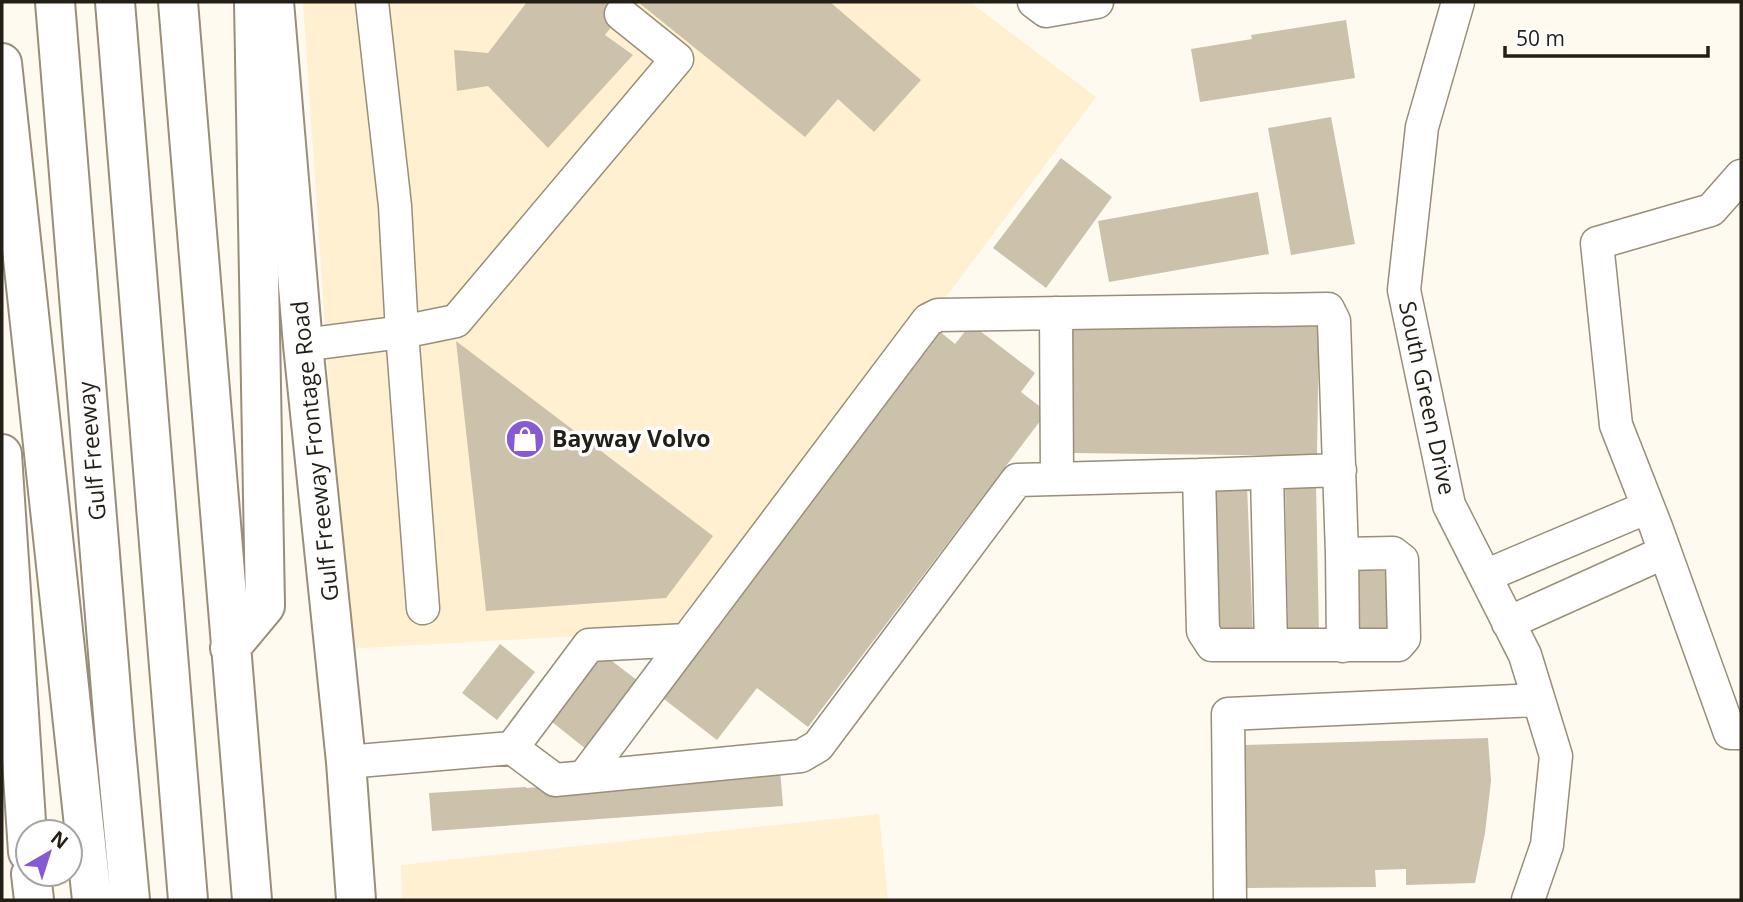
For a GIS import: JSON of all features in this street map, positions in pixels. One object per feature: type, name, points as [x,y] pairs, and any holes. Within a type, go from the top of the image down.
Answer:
[{"type":"main road","name":"Gulf Freeway","points":[[55,2],[130,900]]},
{"type":"main road","points":[[115,2],[188,900]]},
{"type":"main road","points":[[178,2],[252,900]]},
{"type":"main road","points":[[230,648],[265,606],[254,2]]},
{"type":"main road","name":"Gulf Freeway Frontage Road","points":[[274,2],[303,345],[346,762],[356,900]]},
{"type":"main road","points":[[2,64],[92,900]]},
{"type":"main road","points":[[2,454],[17,818]]},
{"type":"street","points":[[372,2],[395,205],[423,608]]},
{"type":"street","points":[[1034,2],[1046,11],[1097,2]]},
{"type":"street","name":"South Green Drive","points":[[1458,2],[1422,127],[1404,290],[1449,505],[1525,655],[1556,756],[1547,845],[1528,900]]},
{"type":"street","points":[[303,345],[402,332],[456,321],[677,59],[621,14]]},
{"type":"street","points":[[1741,176],[1711,210],[1597,243],[1616,425],[1730,733],[1741,733]]},
{"type":"street","points":[[584,777],[928,320],[938,315],[1328,309],[1335,321],[1343,646]]},
{"type":"street","points":[[1056,313],[1057,479]]},
{"type":"street","points":[[346,762],[512,748],[555,780],[802,756],[818,746],[1017,480],[1340,470]]},
{"type":"street","points":[[1267,473],[1271,645]]},
{"type":"street","points":[[1199,475],[1203,631],[1212,645],[1398,645],[1404,638],[1402,560],[1393,553],[1342,554]]},
{"type":"street","points":[[1485,576],[1648,507]]},
{"type":"street","points":[[1597,529],[1614,575]]},
{"type":"street","points":[[1508,623],[1665,552]]},
{"type":"street","points":[[512,748],[589,645],[687,640]]},
{"type":"street","points":[[1230,900],[1228,714],[1538,700]]},
{"type":"shaded area","points":[[303,2],[970,2],[1096,97],[945,298],[686,630],[347,649]]},
{"type":"shaded area","points":[[879,814],[888,900],[402,900],[401,865]]},
{"type":"building","points":[[527,2],[630,2],[605,35],[633,55],[548,148],[488,86],[457,91],[454,50],[488,53]]},
{"type":"building","points":[[638,2],[830,2],[921,80],[874,132],[838,99],[805,137]]},
{"type":"building","points":[[1346,20],[1355,78],[1200,102],[1191,49],[1252,39],[1251,35]]},
{"type":"building","points":[[1331,117],[1355,244],[1291,255],[1268,128]]},
{"type":"building","points":[[1061,158],[1112,197],[1046,288],[993,248]]},
{"type":"building","points":[[1258,192],[1269,254],[1109,282],[1098,221]]},
{"type":"building","points":[[1072,316],[1319,319],[1317,456],[1071,453]]},
{"type":"building","points":[[971,324],[1035,373],[1021,392],[1047,412],[808,727],[757,688],[717,740],[660,696],[938,330],[955,344]]},
{"type":"building","name":"Bayway Volvo","points":[[456,341],[713,536],[666,598],[486,611]]},
{"type":"building","points":[[1247,485],[1253,635],[1215,636],[1210,487]]},
{"type":"building","points":[[1285,485],[1316,485],[1319,635],[1288,635]]},
{"type":"building","points":[[1356,571],[1387,571],[1387,634],[1355,633]]},
{"type":"building","points":[[500,644],[535,672],[497,720],[462,693]]},
{"type":"building","points":[[599,651],[638,681],[586,749],[547,718]]},
{"type":"building","points":[[1488,738],[1491,781],[1485,833],[1475,883],[1406,885],[1406,869],[1375,870],[1376,887],[1247,888],[1244,745]]},
{"type":"building","points":[[780,770],[783,806],[432,831],[429,793]]},
{"type":"place","name":"Bayway Volvo","points":[[525,439]]}]
